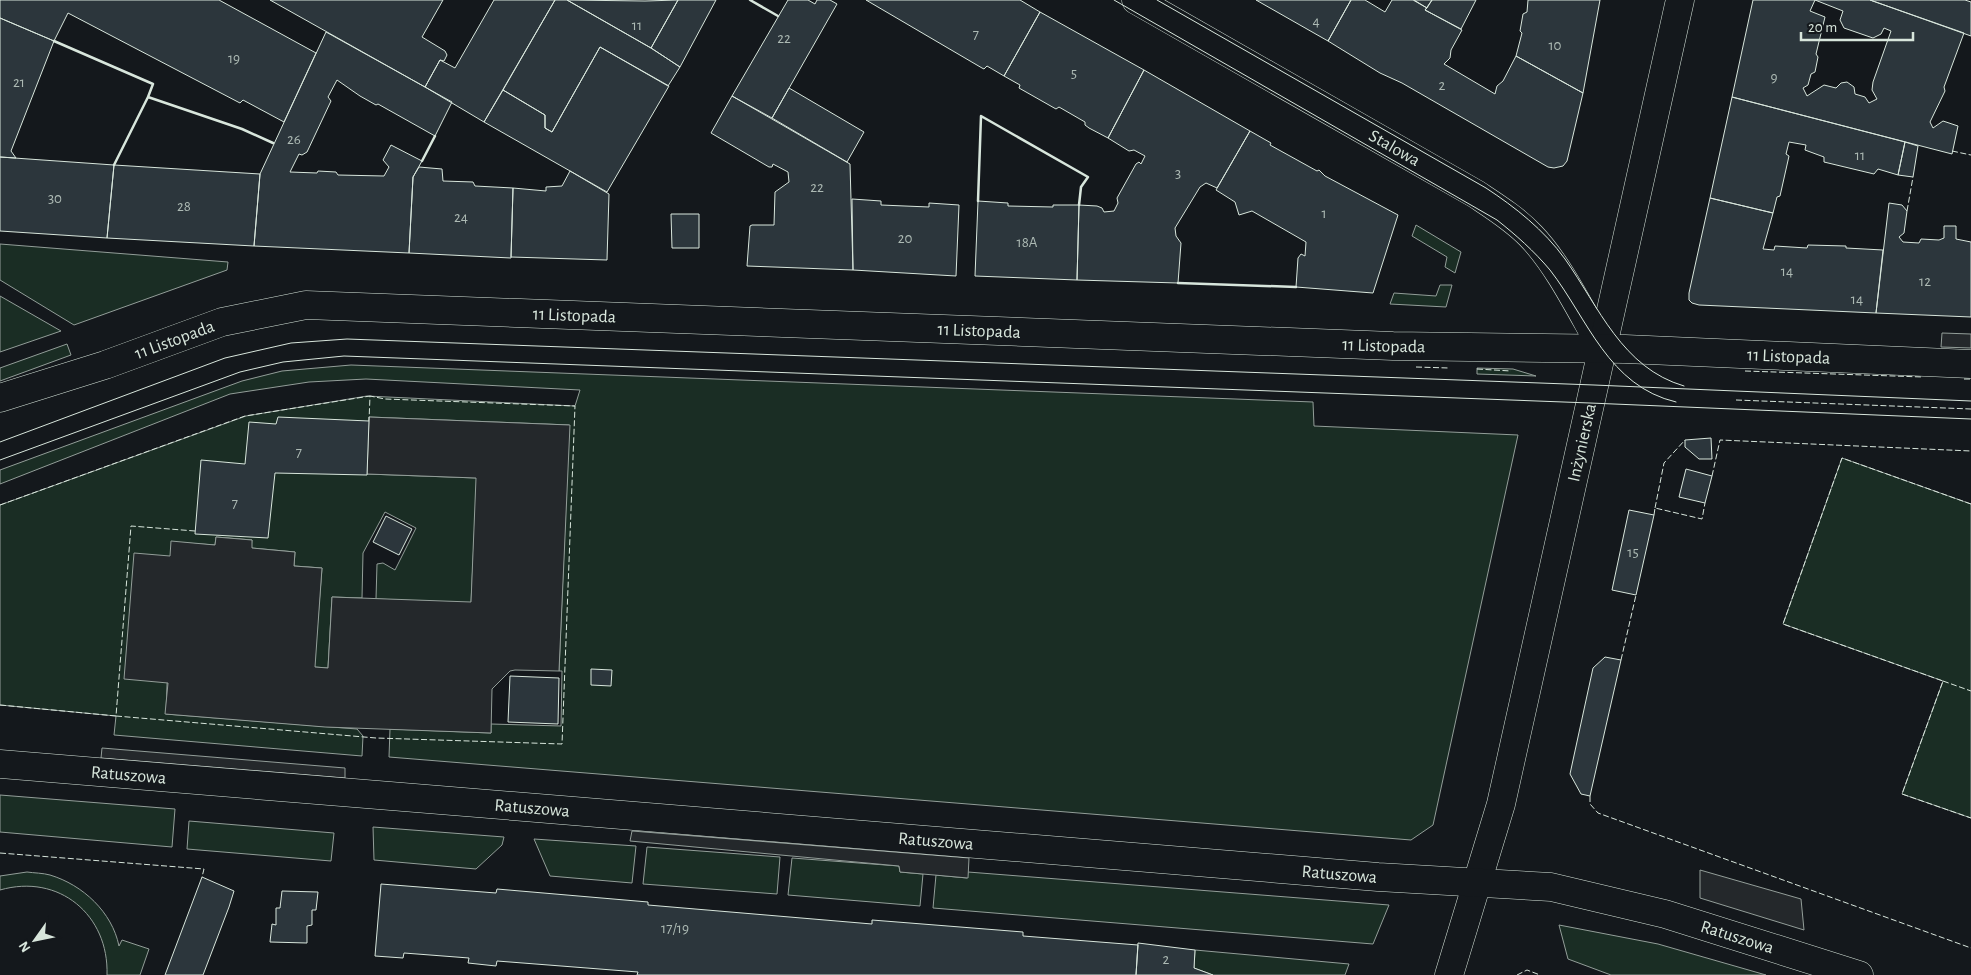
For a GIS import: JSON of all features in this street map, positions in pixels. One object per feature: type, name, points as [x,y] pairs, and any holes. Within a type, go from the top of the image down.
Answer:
[{"type":"street","name":"Stalowa","points":[[1136,0],[1476,194],[1502,212],[1531,236],[1554,266],[1603,348]]},
{"type":"street","name":"Inżynierska","points":[[1449,975],[1502,804],[1680,0]]},
{"type":"street","name":"11 Listopada","points":[[0,398],[105,366],[222,322],[306,305],[1393,346],[1603,348],[1971,364]]},
{"type":"street","name":"Ratuszowa","points":[[0,764],[1368,877],[1551,887],[1665,914],[1859,975]]},
{"type":"green space","points":[[1416,225],[1461,252],[1455,273],[1445,267],[1447,257],[1412,236]]},
{"type":"green space","points":[[0,244],[228,262],[227,270],[74,325],[0,280]]},
{"type":"green space","points":[[1440,285],[1452,285],[1446,307],[1390,304],[1394,293],[1436,296]]},
{"type":"green space","points":[[0,296],[61,331],[0,352]]},
{"type":"green space","points":[[67,344],[71,355],[0,381],[0,368]]},
{"type":"green space","points":[[351,365],[1313,402],[1314,426],[1518,435],[1433,825],[1411,840],[389,757],[390,729],[491,733],[491,724],[561,726],[562,671],[559,671],[569,425],[369,417],[367,474],[477,478],[471,603],[376,599],[377,564],[383,563],[395,570],[416,528],[385,512],[363,553],[362,598],[332,597],[328,668],[314,667],[322,568],[294,566],[295,552],[251,548],[252,540],[216,537],[215,545],[172,542],[166,714],[357,729],[363,736],[362,756],[114,735],[116,716],[0,705],[0,505],[246,416],[367,396],[575,406],[580,390],[366,379],[309,382],[230,394],[0,484],[0,470],[242,381],[282,371]]},
{"type":"green space","points":[[1477,368],[1513,369],[1536,376],[1477,374]]},
{"type":"green space","points":[[1842,458],[1971,504],[1971,818],[1902,794],[1943,681],[1783,624]]},
{"type":"green space","points":[[0,795],[175,809],[172,847],[0,832]]},
{"type":"green space","points":[[189,821],[334,833],[331,861],[187,849]]},
{"type":"green space","points":[[373,827],[504,837],[502,845],[476,869],[374,860]]},
{"type":"green space","points":[[534,839],[636,846],[632,883],[550,876]]},
{"type":"green space","points":[[647,847],[780,857],[777,894],[643,884]]},
{"type":"green space","points":[[792,858],[899,866],[900,872],[923,874],[920,906],[788,895]]},
{"type":"green space","points":[[27,872],[50,875],[74,886],[84,893],[103,911],[110,922],[119,946],[122,940],[149,949],[140,975],[107,975],[105,953],[99,934],[90,917],[76,904],[60,894],[42,888],[22,886],[0,890],[0,876]]},
{"type":"green space","points":[[968,872],[1389,905],[1373,944],[933,908],[936,875],[967,878]]},
{"type":"green space","points":[[1559,925],[1658,944],[1766,975],[1611,975],[1568,959]]},
{"type":"green space","points":[[1195,950],[1349,964],[1345,975],[1213,975],[1194,968]]},
{"type":"shaded area","points":[[1942,333],[1971,334],[1971,348],[1941,347]]},
{"type":"shaded area","points":[[369,417],[570,425],[559,671],[510,671],[492,689],[491,733],[325,727],[165,714],[168,683],[124,679],[134,553],[170,556],[171,541],[215,545],[216,537],[252,540],[252,548],[295,552],[294,566],[322,568],[315,667],[328,668],[332,597],[471,602],[476,478],[367,474]]},
{"type":"shaded area","points":[[102,748],[345,768],[345,778],[101,758]]},
{"type":"shaded area","points":[[632,831],[969,858],[968,878],[900,872],[899,866],[630,841]]},
{"type":"shaded area","points":[[1700,870],[1801,899],[1804,930],[1700,898]]},
{"type":"building","points":[[0,0],[219,0],[316,53],[284,122],[243,100],[240,103],[68,13],[54,41],[0,18]]},
{"type":"building","points":[[270,0],[443,0],[422,37],[445,51],[447,55],[444,61],[440,60],[425,87]]},
{"type":"building","points":[[494,0],[555,0],[484,122],[425,87],[440,60],[455,68]]},
{"type":"building","points":[[555,0],[567,0],[651,48],[680,67],[668,86],[600,47],[552,132],[545,128],[545,115],[503,90]]},
{"type":"building","points":[[567,0],[645,1],[678,0],[651,48]]},
{"type":"building","points":[[678,0],[716,0],[680,67],[651,48]]},
{"type":"building","points":[[788,0],[808,0],[815,4],[817,0],[830,0],[837,4],[772,118],[732,96]]},
{"type":"building","points":[[866,0],[1020,0],[1040,12],[1004,76],[987,66],[984,69],[982,68]]},
{"type":"building","points":[[1256,0],[1351,0],[1328,41]]},
{"type":"building","points":[[1351,0],[1365,0],[1385,12],[1392,0],[1413,0],[1427,8],[1425,10],[1462,30],[1451,50],[1450,58],[1444,64],[1495,94],[1497,86],[1503,81],[1516,56],[1583,93],[1567,161],[1563,166],[1548,167],[1402,83],[1380,73],[1328,41]]},
{"type":"building","points":[[1414,0],[1432,0],[1427,8]]},
{"type":"building","points":[[1432,0],[1476,0],[1461,29],[1425,10]]},
{"type":"building","points":[[1528,0],[1600,0],[1583,93],[1516,56],[1522,33],[1520,31],[1523,14],[1527,12]]},
{"type":"building","points":[[1753,0],[1815,0],[1870,0],[1964,33],[1944,87],[1945,91],[1930,122],[1933,128],[1943,121],[1958,126],[1952,154],[1732,97]],"holes":[[[1815,0],[1843,11],[1840,20],[1844,28],[1873,38],[1881,34],[1884,28],[1891,31],[1873,82],[1872,90],[1877,99],[1869,103],[1865,97],[1855,94],[1854,87],[1847,82],[1841,83],[1836,88],[1824,85],[1807,96],[1803,88],[1808,85],[1811,74],[1815,72],[1818,57],[1816,54],[1825,17],[1810,11]]]},
{"type":"building","points":[[1870,0],[1965,0],[1971,2],[1971,36]]},
{"type":"building","points":[[1040,12],[1144,70],[1108,138],[1089,128],[1085,125],[1085,122],[1059,107],[1056,109],[1019,88],[1020,85],[1004,76]]},
{"type":"building","points":[[0,18],[54,41],[11,151],[16,158],[0,157]]},
{"type":"building","points":[[326,32],[452,102],[435,136],[360,96],[337,80],[328,97],[331,101],[307,152],[302,155],[299,154],[290,172],[317,173],[318,171],[336,172],[338,175],[384,176],[389,167],[383,160],[391,145],[422,161],[413,177],[409,253],[254,246],[260,174]]},
{"type":"building","points":[[600,47],[669,86],[607,192],[484,122],[503,90],[545,115],[545,128],[552,132]]},
{"type":"building","points":[[1144,70],[1250,131],[1217,188],[1206,183],[1200,187],[1175,228],[1176,236],[1181,243],[1178,283],[1077,280],[1079,205],[1097,206],[1102,208],[1104,212],[1114,211],[1118,203],[1117,198],[1136,164],[1139,162],[1141,164],[1145,156],[1134,150],[1129,151],[1108,138]]},
{"type":"building","points":[[789,88],[864,132],[847,162],[772,118]]},
{"type":"building","points":[[732,96],[850,164],[853,270],[747,266],[750,226],[774,225],[775,192],[789,182],[788,172],[773,164],[772,167],[769,167],[711,133]]},
{"type":"building","points":[[1732,97],[1905,142],[1898,175],[1878,169],[1874,174],[1824,162],[1824,157],[1805,150],[1806,145],[1789,142],[1786,154],[1789,156],[1780,196],[1777,197],[1773,213],[1710,198]]},
{"type":"building","points":[[1250,131],[1271,143],[1270,145],[1317,171],[1319,170],[1325,176],[1398,215],[1373,293],[1296,287],[1298,258],[1301,254],[1305,256],[1306,242],[1252,211],[1239,215],[1235,202],[1216,190]]},
{"type":"building","points":[[1905,142],[1918,146],[1913,177],[1898,175]]},
{"type":"building","points":[[0,157],[114,165],[107,238],[0,231]]},
{"type":"building","points":[[114,165],[260,174],[254,246],[107,238]]},
{"type":"building","points":[[419,167],[442,169],[443,181],[473,182],[475,186],[513,188],[511,258],[409,253],[413,177]]},
{"type":"building","points":[[570,171],[609,194],[607,260],[511,257],[513,188],[546,191],[546,187],[562,186]]},
{"type":"building","points":[[1710,198],[1773,213],[1763,249],[1774,250],[1775,246],[1807,248],[1808,245],[1846,246],[1846,248],[1883,250],[1876,313],[1699,305],[1692,303],[1689,300],[1689,293]]},
{"type":"building","points":[[852,199],[881,201],[881,205],[929,207],[929,203],[959,205],[956,276],[853,270]]},
{"type":"building","points":[[978,201],[1008,203],[1008,206],[1053,207],[1053,205],[1079,205],[1077,280],[975,276]]},
{"type":"building","points":[[1889,203],[1902,205],[1907,211],[1904,233],[1899,237],[1903,242],[1919,243],[1921,239],[1939,240],[1944,238],[1944,226],[1956,226],[1956,239],[1971,242],[1971,317],[1876,313]]},
{"type":"building","points":[[671,214],[699,214],[699,248],[672,248]]},
{"type":"building","points":[[278,417],[369,421],[367,475],[275,473],[268,538],[195,534],[201,460],[245,464],[249,422],[276,424]]},
{"type":"building","points":[[1711,438],[1712,459],[1699,459],[1685,447],[1685,440]]},
{"type":"building","points":[[1686,469],[1712,476],[1705,503],[1679,497]]},
{"type":"building","points":[[1629,510],[1654,515],[1636,595],[1612,590]]},
{"type":"building","points":[[386,516],[412,529],[399,555],[373,542]]},
{"type":"building","points":[[1605,657],[1621,660],[1590,796],[1581,794],[1570,774],[1593,668]]},
{"type":"building","points":[[591,669],[612,670],[611,686],[591,685]]},
{"type":"building","points":[[510,676],[559,678],[558,724],[508,722]]},
{"type":"building","points":[[202,877],[234,891],[229,907],[203,975],[165,975]]},
{"type":"building","points":[[381,884],[496,893],[497,889],[648,902],[648,905],[872,924],[872,920],[1023,932],[1023,936],[1138,945],[1136,975],[637,975],[638,972],[497,961],[496,966],[468,963],[469,958],[404,953],[403,958],[375,956]]},
{"type":"building","points":[[282,891],[318,892],[316,910],[312,910],[312,925],[307,926],[307,943],[270,942],[272,924],[276,925],[276,908],[280,908]]},
{"type":"building","points":[[1138,943],[1195,950],[1194,968],[1213,975],[1136,975]]},
{"type":"tram line","points":[[1114,0],[1497,220],[1538,256],[1550,270],[1616,366],[1633,382],[1653,394],[1676,402]]},
{"type":"tram line","points":[[1157,0],[1486,188],[1508,203],[1529,220],[1557,248],[1601,316],[1628,351],[1662,377],[1684,386]]},
{"type":"tram line","points":[[0,442],[225,358],[291,343],[347,339],[1594,385],[1971,401]]},
{"type":"tram line","points":[[0,460],[240,372],[283,362],[344,356],[1971,419]]},
{"type":"fence","points":[[1952,151],[1971,155]]},
{"type":"fence","points":[[1907,211],[1913,177]]},
{"type":"fence","points":[[1416,367],[1449,368]]},
{"type":"fence","points":[[1477,369],[1511,371]]},
{"type":"fence","points":[[1745,371],[1923,377]]},
{"type":"fence","points":[[1964,379],[1971,379]]},
{"type":"fence","points":[[0,505],[245,416],[370,396],[369,421]]},
{"type":"fence","points":[[116,716],[376,738],[562,744],[575,406],[385,399],[370,396]]},
{"type":"fence","points":[[1736,400],[1971,409]]},
{"type":"fence","points":[[1655,508],[1664,463],[1685,440]]},
{"type":"fence","points":[[1712,476],[1720,440],[1971,451]]},
{"type":"fence","points":[[1971,504],[1842,458],[1783,624],[1943,681],[1902,794],[1971,818]]},
{"type":"fence","points":[[1654,515],[1655,508],[1702,519],[1705,503]]},
{"type":"fence","points":[[0,705],[116,716],[131,526],[195,531]]},
{"type":"fence","points":[[1621,660],[1636,595]]},
{"type":"fence","points":[[1943,681],[1971,691]]},
{"type":"fence","points":[[1590,796],[1590,804],[1598,813],[1971,948]]},
{"type":"fence","points":[[0,853],[204,869],[202,877]]},
{"type":"fence","points":[[1517,975],[1527,970],[1540,975]]},
{"type":"wall","points":[[750,0],[778,16]]},
{"type":"wall","points":[[54,41],[153,84],[148,97],[242,129],[273,143]]},
{"type":"wall","points":[[114,165],[148,97]]},
{"type":"wall","points":[[978,201],[981,116],[1088,177],[1081,187],[1079,205]]},
{"type":"wall","points":[[422,161],[435,136]]},
{"type":"wall","points":[[1178,283],[1296,287]]}]
